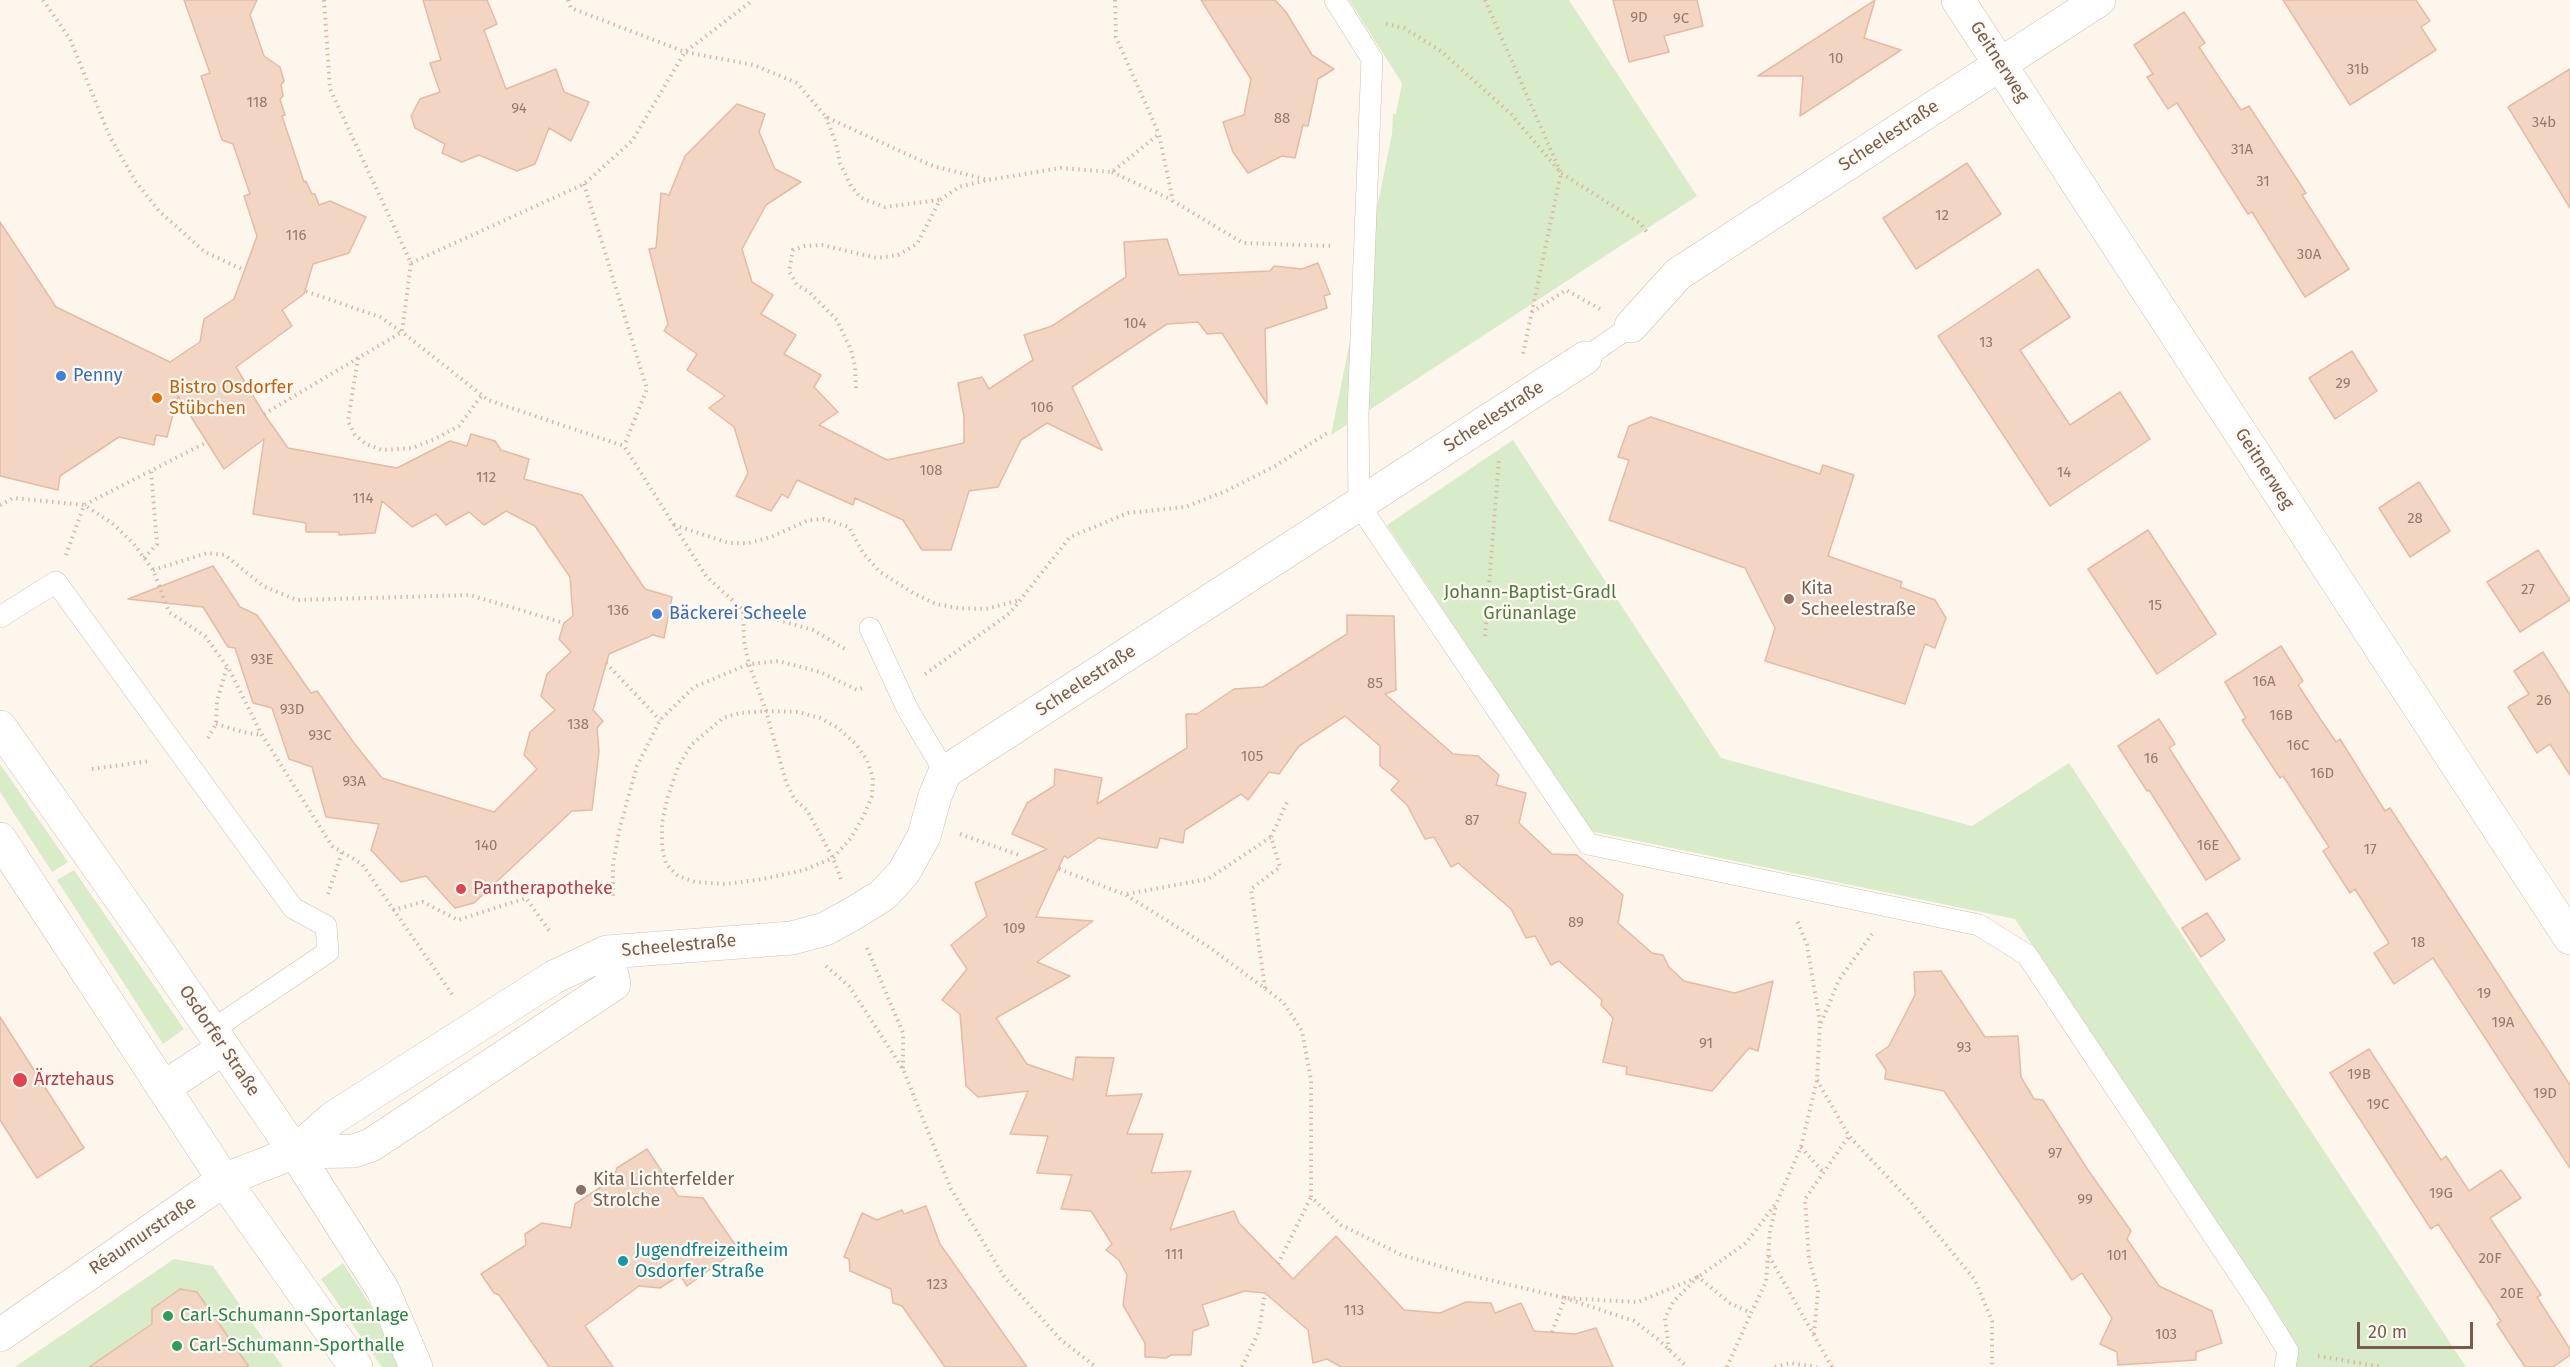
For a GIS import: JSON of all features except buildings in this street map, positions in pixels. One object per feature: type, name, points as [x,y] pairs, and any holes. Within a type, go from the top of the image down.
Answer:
[{"type":"street","name":"Geitnerweg","points":[[1958,0],[2570,938]]},
{"type":"street","name":"Scheelestraße","points":[[1631,326],[1678,274],[2099,0]]},
{"type":"street","name":"Scheelestraße","points":[[295,1152],[343,1111],[554,977],[607,952],[792,938],[825,928],[854,913],[883,894],[904,872],[929,823],[935,796],[945,772],[1585,358]]},
{"type":"street","name":"Osdorfer Straße","points":[[0,727],[295,1152],[383,1290],[416,1367]]},
{"type":"street","points":[[0,839],[224,1180],[356,1367]]},
{"type":"street","name":"Scheelestraße","points":[[295,1152],[354,1151],[371,1145],[614,984],[607,952]]},
{"type":"street","points":[[163,1088],[218,1039]]},
{"type":"street","name":"Réaumurstraße","points":[[2,1330],[224,1180],[295,1152]]},
{"type":"lane","points":[[1339,6],[1372,59],[1358,414],[1359,505],[1588,844],[1979,925],[2027,956],[2286,1359]]},
{"type":"lane","points":[[1585,358],[1631,326]]},
{"type":"lane","points":[[0,617],[56,582],[293,908],[326,926],[328,952],[218,1039]]},
{"type":"lane","points":[[870,628],[908,711],[945,772]]},
{"type":"path","points":[[43,0],[70,39],[110,137],[136,182],[159,211],[205,252],[244,270]]},
{"type":"path","points":[[324,0],[330,88],[411,263],[402,332]]},
{"type":"path","points":[[568,0],[571,8],[685,52],[754,65],[797,83],[826,117],[836,143],[840,163],[851,186],[861,198],[885,207],[940,200],[959,187],[1061,168],[1112,172],[1173,201],[1243,243],[1363,246]]},
{"type":"path","points":[[411,263],[584,184],[632,141],[685,52],[753,0]]},
{"type":"path","points":[[1115,0],[1116,37],[1159,134],[1173,201]]},
{"type":"path","points":[[1485,0],[1562,173],[1531,312],[1566,290]]},
{"type":"path","points":[[1339,6],[1404,28],[1441,51],[1511,114],[1562,173],[1640,223],[1649,235]]},
{"type":"path","points":[[826,117],[933,166],[988,180]]},
{"type":"path","points":[[1112,172],[1159,134]]},
{"type":"path","points":[[584,184],[647,389],[624,446]]},
{"type":"path","points":[[856,388],[855,366],[851,350],[837,320],[809,292],[797,285],[789,271],[793,250],[805,246],[822,245],[877,258],[898,255],[917,244],[940,200]]},
{"type":"path","points":[[305,291],[380,317],[488,400],[624,446],[706,576],[743,610],[813,630],[851,652]]},
{"type":"path","points":[[264,414],[402,332]]},
{"type":"path","points":[[358,357],[348,421],[355,435],[366,444],[382,450],[411,448],[435,439],[459,426],[482,395]]},
{"type":"path","points":[[1481,683],[1500,444],[1513,405]]},
{"type":"path","points":[[613,898],[614,864],[620,826],[637,766],[660,720],[694,687],[750,664],[778,661],[820,672],[857,690],[929,673],[1010,613],[1070,537],[1128,513],[1185,507],[1226,491],[1275,466],[1358,414]]},
{"type":"path","points":[[56,582],[84,505],[207,442]]},
{"type":"path","points":[[144,558],[158,544],[151,470]]},
{"type":"path","points":[[0,505],[13,498],[84,505],[112,523],[153,570],[169,612],[205,636],[229,669],[262,735],[332,846],[362,864],[456,1000]]},
{"type":"path","points":[[673,525],[729,543],[749,543],[771,537],[809,520],[832,521],[849,527],[863,553],[880,572],[936,604],[986,609],[1021,600]]},
{"type":"path","points":[[153,570],[207,553],[225,555],[263,586],[297,600],[470,595],[564,623]]},
{"type":"path","points":[[743,610],[744,641],[786,782],[795,800],[807,810],[833,858],[878,978],[903,1033],[903,1069]]},
{"type":"path","points":[[606,663],[660,720]]},
{"type":"path","points":[[766,711],[798,712],[820,718],[838,728],[856,744],[867,760],[873,778],[872,796],[851,838],[833,858],[804,870],[726,884],[695,882],[678,876],[666,864],[662,835],[668,796],[678,767],[692,745],[723,718],[740,713],[766,711]]},
{"type":"path","points":[[216,724],[262,735]]},
{"type":"path","points":[[1126,894],[1208,879],[1270,837],[1288,800]]},
{"type":"path","points":[[929,823],[1019,855]]},
{"type":"path","points":[[1265,989],[1251,889],[1280,867],[1270,837]]},
{"type":"path","points":[[319,922],[342,852]]},
{"type":"path","points":[[1059,869],[1126,894],[1209,947],[1283,1002],[1302,1031],[1311,1080],[1311,1197],[1278,1264]]},
{"type":"path","points":[[1727,1367],[1766,1282],[1770,1231],[1777,1202],[1801,1147],[1817,1080],[1820,1023],[1807,945],[1782,884]]},
{"type":"path","points":[[393,910],[423,902],[458,920],[526,898],[550,932]]},
{"type":"path","points":[[1820,1023],[1839,980],[1879,925],[1909,910]]},
{"type":"path","points":[[792,938],[849,986],[903,1069],[951,1190],[1005,1278],[1061,1340],[1096,1367]]},
{"type":"path","points":[[1817,1080],[1848,1136],[1910,1201],[1975,1280],[1992,1321],[1992,1367]]},
{"type":"path","points":[[1814,1334],[1818,1291],[1809,1259],[1805,1199],[1848,1136]]},
{"type":"path","points":[[1801,1147],[1822,1172]]},
{"type":"path","points":[[1311,1197],[1341,1225],[1402,1255],[1473,1276],[1565,1298],[1634,1321],[1687,1367]]},
{"type":"path","points":[[1669,1350],[1665,1318],[1673,1302],[1698,1277],[1746,1243],[1777,1202]]},
{"type":"path","points":[[1769,1256],[1832,1367]]},
{"type":"path","points":[[1565,1298],[1638,1302],[1698,1277]]},
{"type":"path","points":[[1698,1277],[1731,1303],[1751,1313]]},
{"type":"path","points":[[1242,1367],[1259,1331],[1265,1293]]},
{"type":"path","points":[[1552,1332],[1565,1298]]},
{"type":"path","points":[[2286,1359],[2383,1367]]},
{"type":"path","points":[[1775,1367],[1790,1363],[1817,1367]]},
{"type":"green space","points":[[1349,0],[1569,0],[1697,196],[1331,435],[1392,134],[1393,114],[1396,114],[1402,83]]},
{"type":"green space","name":"Johann-Baptist-Gradl Grünanlage","points":[[1513,440],[1721,758],[1972,826],[2069,763],[2466,1367],[2293,1367],[2297,1350],[2015,919],[1590,831],[1387,525]]},
{"type":"green space","points":[[0,764],[68,862],[52,872],[0,792]]},
{"type":"green space","points":[[74,870],[184,1029],[163,1044],[57,880]]},
{"type":"green space","name":"Carl-Schumann-Sportanlage","points":[[174,1259],[213,1266],[283,1367],[15,1367]]},
{"type":"green space","points":[[343,1263],[371,1306],[398,1367],[382,1367],[321,1279]]},
{"type":"place","name":"Penny","points":[[61,376]]},
{"type":"place","name":"Bistro Osdorfer Stübchen","points":[[157,398]]},
{"type":"place","name":"Kita Scheelestraße","points":[[1789,599]]},
{"type":"place","name":"Bäckerei Scheele","points":[[657,614]]},
{"type":"place","name":"Pantherapotheke","points":[[461,889]]},
{"type":"place","name":"Ärztehaus","points":[[20,1080]]},
{"type":"place","name":"Kita Lichterfelder Strolche","points":[[581,1190]]},
{"type":"place","name":"Jugendfreizeitheim Osdorfer Straße","points":[[623,1261]]},
{"type":"place","name":"Carl-Schumann-Sportanlage","points":[[168,1316]]},
{"type":"place","name":"Carl-Schumann-Sporthalle","points":[[177,1346]]}]
